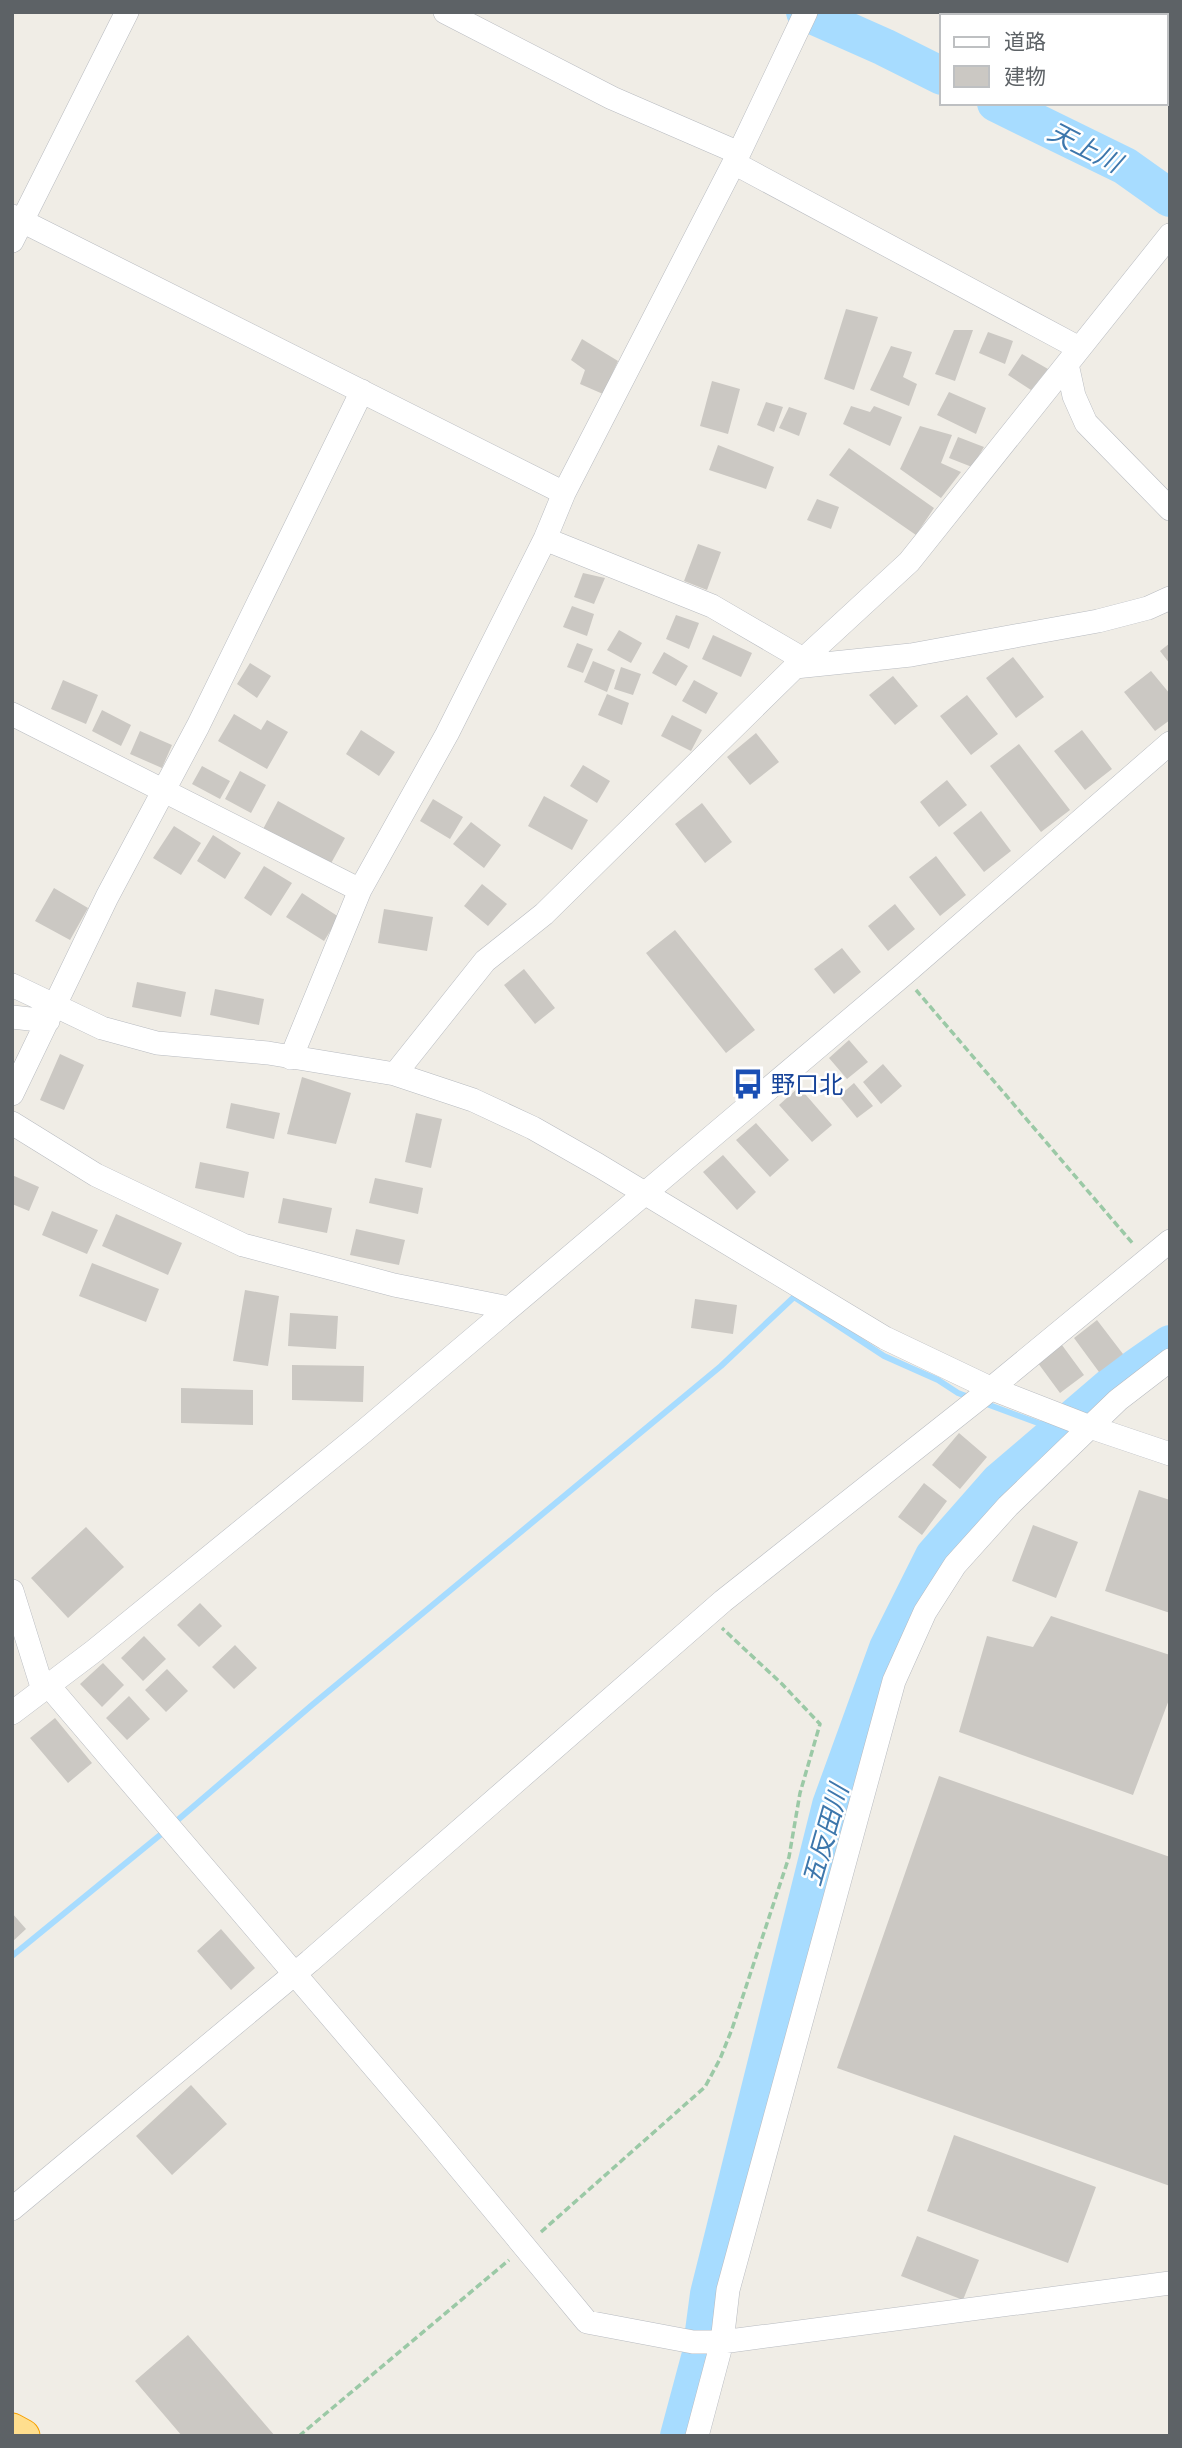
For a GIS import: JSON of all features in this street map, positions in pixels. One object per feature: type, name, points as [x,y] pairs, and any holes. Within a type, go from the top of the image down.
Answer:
[{"type":"highway","points":[[12,2430],[23,2436]]},
{"type":"street","points":[[127,12],[16,226],[362,391],[564,493]]},
{"type":"street","points":[[445,12],[612,98],[737,158],[1073,356]]},
{"type":"street","points":[[291,1058],[360,890],[447,734],[545,538],[564,493],[737,158],[804,17]]},
{"type":"street","points":[[395,1074],[485,961],[544,914],[799,663],[909,562],[1170,235]]},
{"type":"street","points":[[1073,356],[1074,396],[1086,423],[1170,509]]},
{"type":"street","points":[[12,1094],[107,897],[233,656],[362,391]]},
{"type":"street","points":[[545,538],[712,607],[799,663],[911,655],[1098,621],[1148,608],[1170,598]]},
{"type":"street","points":[[12,714],[360,890]]},
{"type":"street","points":[[12,1713],[354,1440],[903,975],[1170,743]]},
{"type":"street","points":[[12,985],[51,1013],[158,1043],[268,1053],[395,1074],[473,1100],[533,1128],[812,1292],[981,1396],[1058,1413],[1170,1454]]},
{"type":"street","points":[[12,1017],[51,1013]]},
{"type":"street","points":[[12,1123],[96,1175],[243,1245],[394,1285],[509,1308]]},
{"type":"street","points":[[12,2209],[295,1974],[708,1615],[1170,1241]]},
{"type":"street","points":[[697,2436],[721,2342],[728,2290],[894,1681],[925,1612],[955,1565],[1085,1424],[1170,1360]]},
{"type":"street","points":[[12,1591],[46,1687],[180,1838],[587,2322],[692,2342],[721,2342],[1170,2283]]},
{"type":"path","points":[[903,975],[1147,1260]]},
{"type":"path","points":[[299,2436],[524,2248],[705,2087],[720,2059],[789,1857],[800,1793],[820,1724],[782,1684],[708,1615]]},
{"type":"building","points":[[846,309],[878,317],[854,390],[824,379]]},
{"type":"building","points":[[954,330],[973,330],[955,381],[935,374]]},
{"type":"building","points":[[988,332],[1013,341],[1005,364],[979,353]]},
{"type":"building","points":[[582,339],[618,361],[603,394],[580,384],[585,370],[571,360]]},
{"type":"building","points":[[891,346],[912,352],[903,377],[917,384],[909,406],[870,390]]},
{"type":"building","points":[[1022,354],[1048,369],[1031,390],[1008,375]]},
{"type":"building","points":[[712,381],[740,389],[728,434],[700,426]]},
{"type":"building","points":[[949,392],[986,408],[976,434],[937,415]]},
{"type":"building","points":[[766,402],[783,407],[774,432],[757,425]]},
{"type":"building","points":[[851,406],[870,412],[874,406],[902,417],[890,446],[843,424]]},
{"type":"building","points":[[789,407],[807,413],[799,436],[779,428]]},
{"type":"building","points":[[920,426],[952,435],[941,463],[961,472],[941,498],[900,469]]},
{"type":"building","points":[[958,437],[984,447],[972,467],[949,458]]},
{"type":"building","points":[[718,445],[774,467],[766,489],[709,470]]},
{"type":"building","points":[[849,448],[934,508],[916,535],[829,475]]},
{"type":"building","points":[[817,499],[839,507],[831,529],[807,520]]},
{"type":"building","points":[[698,544],[721,552],[707,590],[684,581]]},
{"type":"building","points":[[583,573],[605,578],[594,604],[574,597]]},
{"type":"building","points":[[572,606],[594,614],[587,636],[563,627]]},
{"type":"building","points":[[676,615],[699,623],[689,649],[666,639]]},
{"type":"building","points":[[619,630],[642,643],[631,663],[607,650]]},
{"type":"building","points":[[713,635],[752,653],[741,677],[702,659]]},
{"type":"building","points":[[577,643],[593,649],[583,673],[567,667]]},
{"type":"building","points":[[1170,643],[1170,664],[1160,651]]},
{"type":"building","points":[[664,652],[688,666],[676,686],[652,673]]},
{"type":"building","points":[[1013,657],[1044,697],[1016,718],[986,678]]},
{"type":"building","points":[[593,661],[615,670],[607,692],[584,682]]},
{"type":"building","points":[[250,663],[271,676],[257,698],[237,684]]},
{"type":"building","points":[[621,667],[641,674],[633,695],[614,689]]},
{"type":"building","points":[[1151,671],[1170,694],[1170,720],[1155,731],[1124,692]]},
{"type":"building","points":[[893,676],[918,706],[895,725],[869,695]]},
{"type":"building","points":[[63,680],[98,695],[86,724],[51,709]]},
{"type":"building","points":[[694,680],[718,693],[706,714],[682,701]]},
{"type":"building","points":[[607,694],[629,703],[622,725],[598,715]]},
{"type":"building","points":[[967,695],[998,734],[971,755],[940,716]]},
{"type":"building","points":[[102,710],[131,725],[121,746],[92,731]]},
{"type":"building","points":[[234,714],[261,730],[267,720],[288,732],[267,769],[218,741]]},
{"type":"building","points":[[672,715],[702,730],[691,751],[661,736]]},
{"type":"building","points":[[361,730],[395,752],[379,776],[346,754]]},
{"type":"building","points":[[1082,730],[1112,769],[1085,790],[1054,751]]},
{"type":"building","points":[[140,731],[172,745],[162,768],[130,754]]},
{"type":"building","points":[[756,733],[779,762],[750,785],[727,757]]},
{"type":"building","points":[[1019,744],[1070,810],[1041,832],[990,766]]},
{"type":"building","points":[[583,765],[610,781],[597,803],[570,786]]},
{"type":"building","points":[[202,766],[230,781],[220,799],[192,784]]},
{"type":"building","points":[[240,771],[266,785],[251,813],[225,799]]},
{"type":"building","points":[[947,780],[967,805],[939,827],[920,802]]},
{"type":"building","points":[[544,796],[588,820],[572,850],[528,826]]},
{"type":"building","points":[[433,799],[463,817],[450,839],[420,821]]},
{"type":"building","points":[[278,801],[345,838],[329,867],[262,831]]},
{"type":"building","points":[[702,803],[732,842],[705,863],[675,824]]},
{"type":"building","points":[[981,811],[1011,851],[984,872],[953,833]]},
{"type":"building","points":[[471,822],[501,845],[484,868],[453,844]]},
{"type":"building","points":[[174,826],[201,843],[181,875],[153,858]]},
{"type":"building","points":[[213,835],[241,853],[225,879],[197,861]]},
{"type":"building","points":[[936,856],[966,895],[940,916],[909,877]]},
{"type":"building","points":[[264,866],[292,883],[271,916],[244,898]]},
{"type":"building","points":[[482,884],[507,904],[488,926],[464,906]]},
{"type":"building","points":[[54,888],[88,908],[70,940],[35,921]]},
{"type":"building","points":[[302,893],[339,917],[324,941],[286,917]]},
{"type":"building","points":[[895,904],[915,929],[888,951],[868,926]]},
{"type":"building","points":[[384,909],[433,917],[427,951],[378,943]]},
{"type":"building","points":[[675,930],[755,1030],[726,1053],[646,953]]},
{"type":"building","points":[[842,948],[861,972],[834,994],[814,969]]},
{"type":"building","points":[[524,969],[555,1008],[535,1024],[504,985]]},
{"type":"building","points":[[137,982],[186,992],[181,1017],[132,1007]]},
{"type":"building","points":[[215,989],[264,999],[259,1025],[210,1015]]},
{"type":"building","points":[[849,1040],[868,1062],[847,1079],[829,1058]]},
{"type":"building","points":[[60,1054],[84,1065],[64,1110],[40,1100]]},
{"type":"building","points":[[883,1064],[902,1086],[881,1104],[863,1082]]},
{"type":"building","points":[[302,1077],[351,1093],[336,1144],[287,1134]]},
{"type":"building","points":[[854,1083],[873,1106],[857,1118],[839,1096]]},
{"type":"building","points":[[799,1087],[832,1125],[812,1142],[779,1105]]},
{"type":"building","points":[[231,1103],[280,1113],[274,1139],[226,1128]]},
{"type":"building","points":[[416,1113],[442,1119],[431,1168],[405,1162]]},
{"type":"building","points":[[756,1123],[789,1160],[770,1177],[736,1140]]},
{"type":"building","points":[[723,1155],[756,1192],[737,1210],[703,1172]]},
{"type":"building","points":[[200,1162],[249,1172],[244,1198],[195,1188]]},
{"type":"building","points":[[12,1175],[39,1187],[29,1211],[12,1204]]},
{"type":"building","points":[[375,1178],[423,1188],[418,1214],[369,1203]]},
{"type":"building","points":[[283,1198],[332,1208],[327,1233],[278,1223]]},
{"type":"building","points":[[52,1211],[98,1230],[87,1254],[42,1235]]},
{"type":"building","points":[[116,1214],[182,1243],[168,1275],[102,1246]]},
{"type":"building","points":[[356,1229],[405,1240],[399,1265],[350,1255]]},
{"type":"building","points":[[92,1263],[159,1289],[146,1322],[79,1296]]},
{"type":"building","points":[[245,1290],[279,1296],[268,1366],[233,1361]]},
{"type":"building","points":[[695,1299],[737,1305],[733,1334],[691,1328]]},
{"type":"building","points":[[290,1313],[338,1316],[336,1349],[288,1346]]},
{"type":"building","points":[[1097,1320],[1123,1354],[1099,1372],[1074,1338]]},
{"type":"building","points":[[1059,1341],[1084,1375],[1060,1393],[1035,1359]]},
{"type":"building","points":[[292,1365],[364,1366],[363,1402],[292,1400]]},
{"type":"building","points":[[181,1388],[253,1390],[253,1425],[181,1423]]},
{"type":"building","points":[[959,1433],[987,1457],[960,1489],[932,1465]]},
{"type":"building","points":[[924,1483],[947,1501],[922,1535],[898,1517]]},
{"type":"building","points":[[1139,1490],[1170,1500],[1170,1613],[1105,1591]]},
{"type":"building","points":[[1033,1525],[1078,1542],[1056,1598],[1012,1581]]},
{"type":"building","points":[[86,1527],[124,1567],[68,1618],[31,1578]]},
{"type":"building","points":[[200,1603],[222,1626],[199,1647],[177,1625]]},
{"type":"building","points":[[1051,1616],[1170,1655],[1170,1697],[1133,1795],[959,1732],[987,1636],[1033,1647]]},
{"type":"building","points":[[144,1636],[166,1659],[143,1681],[121,1658]]},
{"type":"building","points":[[235,1645],[257,1668],[234,1689],[212,1667]]},
{"type":"building","points":[[103,1663],[124,1685],[102,1707],[80,1684]]},
{"type":"building","points":[[167,1669],[188,1691],[166,1712],[145,1690]]},
{"type":"building","points":[[129,1696],[150,1719],[127,1740],[106,1718]]},
{"type":"building","points":[[55,1718],[92,1763],[68,1783],[30,1738]]},
{"type":"building","points":[[939,1776],[1170,1857],[1170,2186],[837,2068]]},
{"type":"building","points":[[12,1913],[26,1929],[12,1942]]},
{"type":"building","points":[[221,1929],[255,1968],[231,1990],[197,1951]]},
{"type":"building","points":[[191,2085],[227,2124],[172,2175],[136,2136]]},
{"type":"building","points":[[954,2135],[1096,2187],[1068,2263],[927,2211]]},
{"type":"building","points":[[917,2236],[979,2260],[963,2300],[901,2276]]},
{"type":"building","points":[[188,2335],[275,2436],[182,2436],[135,2381]]},
{"type":"waterway","name":"天上川","points":[[805,12],[940,75]]},
{"type":"waterway","name":"天上川","points":[[1000,105],[1125,166],[1170,198]]},
{"type":"waterway","points":[[173,1824],[312,1705],[721,1366],[794,1297],[884,1356],[971,1398]]},
{"type":"waterway","name":"五反田川","points":[[679,2436],[701,2354],[709,2294],[831,1805],[888,1648],[934,1556],[999,1482],[1117,1381],[1170,1344]]},
{"type":"waterway","points":[[984,1403],[1057,1430]]},
{"type":"waterway","points":[[12,1956],[165,1831]]},
{"type":"place","name":"野口北","points":[[748,1084]]}]
